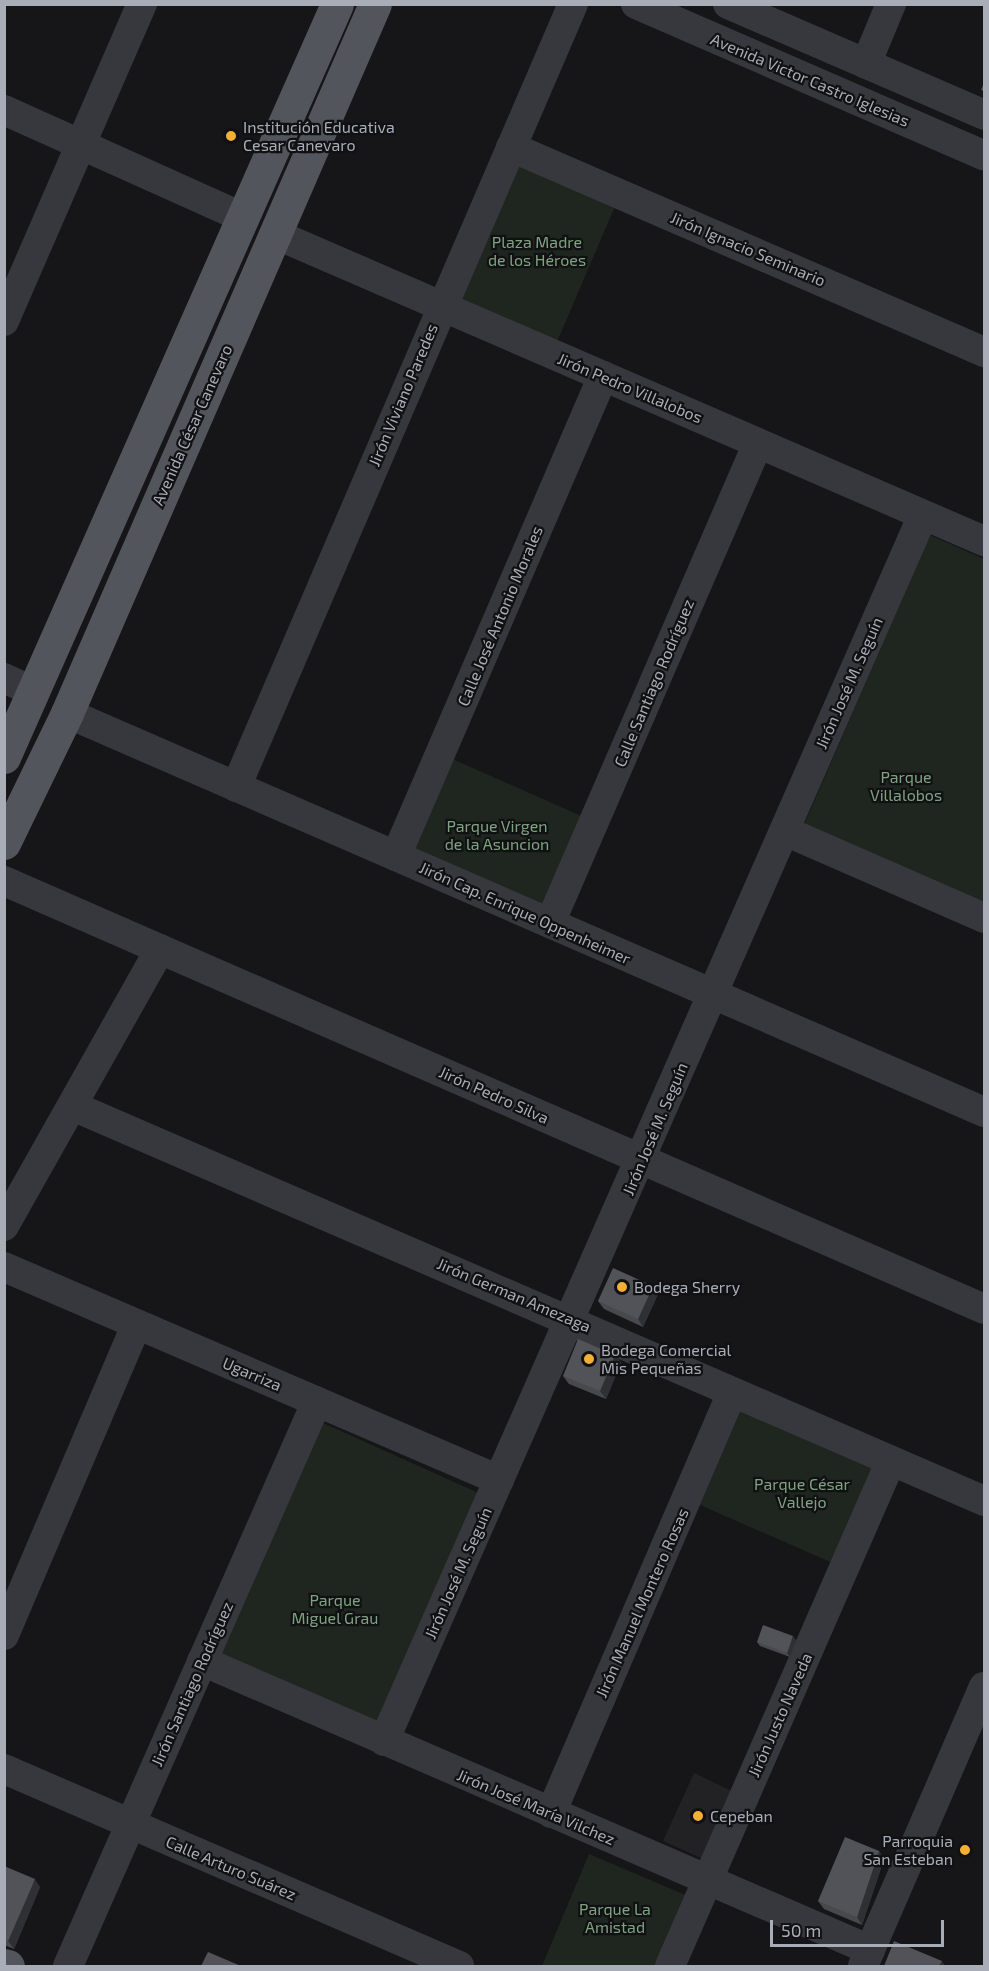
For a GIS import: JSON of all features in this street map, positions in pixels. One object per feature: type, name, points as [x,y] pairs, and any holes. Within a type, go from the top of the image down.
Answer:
[{"type":"main road","points":[[4,757],[337,4]]},
{"type":"main road","name":"Avenida César Canevaro","points":[[4,843],[67,714],[375,4]]},
{"type":"street","points":[[4,321],[142,4]]},
{"type":"street","name":"Jirón Viviano Paredes","points":[[236,787],[441,306],[573,4]]},
{"type":"street","name":"Avenida Victor Castro Iglesias","points":[[636,4],[984,155]]},
{"type":"street","points":[[728,4],[984,115]]},
{"type":"street","points":[[866,64],[891,4]]},
{"type":"street","points":[[4,110],[81,148],[244,218]]},
{"type":"street","name":"Jirón Ignacio Seminario","points":[[511,147],[984,352]]},
{"type":"street","name":"Jirón Pedro Villalobos","points":[[275,234],[984,541]]},
{"type":"street","name":"Calle José Antonio Morales","points":[[396,856],[603,376]]},
{"type":"street","name":"Calle Santiago Rodríguez","points":[[550,924],[758,443]]},
{"type":"street","name":"Jirón José M. Seguín","points":[[384,1741],[572,1320],[923,515]]},
{"type":"street","points":[[4,678],[34,692]]},
{"type":"street","name":"Jirón Cap. Enrique Oppenheimer","points":[[67,714],[984,1112]]},
{"type":"street","points":[[785,831],[984,918]]},
{"type":"street","name":"Jirón Pedro Silva","points":[[4,880],[984,1309]]},
{"type":"street","points":[[4,1226],[75,1107],[160,949]]},
{"type":"street","name":"Jirón German Amezaga","points":[[75,1107],[572,1320],[890,1463],[984,1501]]},
{"type":"street","name":"Ugarriza","points":[[4,1267],[499,1480]]},
{"type":"street","points":[[4,1635],[136,1325]]},
{"type":"street","name":"Jirón Manuel Montero Rosas","points":[[551,1813],[732,1392]]},
{"type":"street","name":"Jirón Santiago Rodríguez","points":[[68,1966],[317,1401]]},
{"type":"street","name":"Jirón Justo Naveda","points":[[670,1966],[890,1463]]},
{"type":"street","name":"Jirón José María Vilchez","points":[[202,1661],[708,1881],[867,1958]]},
{"type":"street","points":[[867,1958],[984,1687]]},
{"type":"street","name":"Calle Arturo Suárez","points":[[4,1769],[459,1966]]},
{"type":"shaded area","name":"Cepeban","points":[[694,1773],[732,1791],[701,1858],[663,1841]]},
{"type":"green space","name":"Plaza Madre de los Héroes","points":[[516,161],[616,204],[557,342],[457,299]]},
{"type":"green space","name":"Parque Villalobos","points":[[930,535],[984,559],[984,906],[803,827]]},
{"type":"green space","name":"Parque Virgen de la Asuncion","points":[[450,758],[586,818],[545,912],[409,852]]},
{"type":"green space","name":"Parque César Vallejo","points":[[741,1410],[876,1468],[835,1564],[700,1505]]},
{"type":"green space","name":"Parque Miguel Grau","points":[[323,1423],[483,1495],[379,1727],[219,1655]]},
{"type":"green space","name":"Parque La Amistad","points":[[589,1854],[690,1897],[661,1966],[542,1966]]},
{"type":"building","points":[[613,1268],[653,1286],[638,1319],[598,1301]]},
{"type":"building","points":[[578,1339],[615,1355],[600,1391],[563,1376]]},
{"type":"building","points":[[763,1625],[793,1636],[787,1653],[757,1642]]},
{"type":"building","points":[[845,1837],[879,1851],[857,1917],[818,1901]]},
{"type":"building","points":[[4,1866],[35,1879],[8,1941],[4,1939]]},
{"type":"building","points":[[894,1941],[942,1961],[939,1966],[884,1966]]},
{"type":"building","points":[[208,1952],[241,1966],[201,1966]]},
{"type":"place","name":"Institución Educativa Cesar Canevaro","points":[[231,136]]},
{"type":"place","name":"Bodega Sherry","points":[[622,1287]]},
{"type":"place","name":"Bodega Comercial Mis Pequeñas","points":[[589,1359]]},
{"type":"place","name":"Cepeban","points":[[698,1816]]},
{"type":"place","name":"Parroquia San Esteban","points":[[965,1850]]}]
